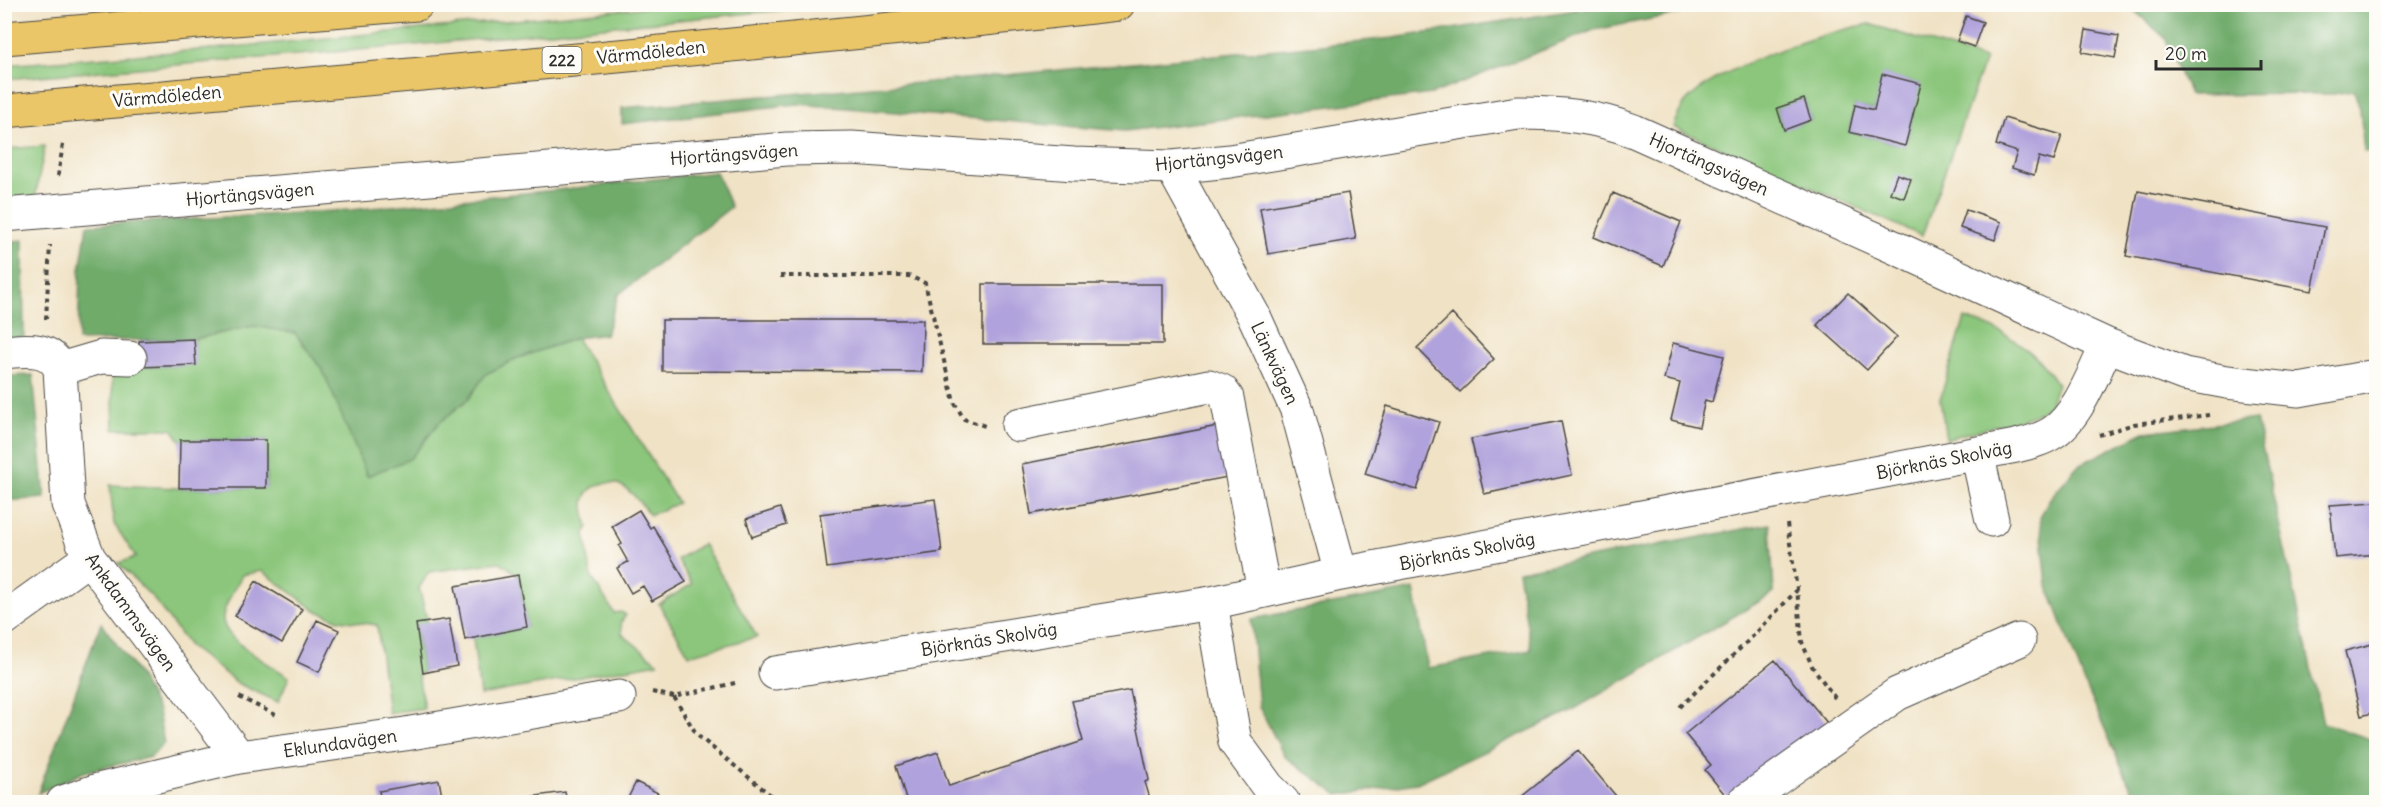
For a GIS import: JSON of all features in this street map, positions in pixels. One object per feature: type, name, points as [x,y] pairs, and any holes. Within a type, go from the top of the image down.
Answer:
[{"type":"highway","points":[[4,38],[417,4]]},
{"type":"highway","name":"Värmdöleden","points":[[4,111],[502,66],[999,18],[1118,4]]},
{"type":"street","name":"Hjortängsvägen","points":[[4,215],[787,149],[852,148],[1074,164],[1172,167],[1230,161],[1518,112],[1555,113],[1607,121],[1634,131],[2107,345],[2184,374],[2264,387],[2300,390],[2376,376]]},
{"type":"street","name":"Länkvägen","points":[[1172,167],[1255,318],[1297,410],[1341,574]]},
{"type":"street","name":"Björknäs Skolväg","points":[[775,673],[1211,603],[1341,574],[2034,442],[2065,423],[2076,408],[2107,345]]},
{"type":"street","points":[[11,351],[42,351],[57,361],[60,369],[101,357],[130,358]]},
{"type":"street","name":"Ankdammsvägen","points":[[60,369],[68,504],[89,558],[239,757]]},
{"type":"street","points":[[1018,425],[1209,386],[1222,391],[1227,398],[1264,591]]},
{"type":"street","points":[[1977,453],[1992,519]]},
{"type":"street","points":[[4,619],[89,558]]},
{"type":"street","points":[[1211,603],[1235,742],[1268,787],[1283,802]]},
{"type":"street","points":[[1744,802],[1897,694],[2019,640]]},
{"type":"street","name":"Eklundavägen","points":[[63,802],[98,790],[239,757],[405,734],[619,697]]},
{"type":"path","points":[[57,182],[63,144]]},
{"type":"path","points":[[11,351],[46,324],[51,241]]},
{"type":"path","points":[[780,276],[909,276],[925,283],[954,402],[963,419],[978,425],[998,428],[1018,425]]},
{"type":"path","points":[[2089,440],[2134,424],[2213,414]]},
{"type":"path","points":[[1786,520],[1797,589],[1802,642],[1812,666],[1855,724]]},
{"type":"path","points":[[1680,707],[1756,633],[1797,589]]},
{"type":"path","points":[[735,683],[674,697],[697,735],[779,802]]},
{"type":"green space","points":[[680,4],[837,5],[394,47],[5,79],[5,65],[213,49]]},
{"type":"green space","points":[[1608,5],[1725,5],[1594,30],[1432,94],[1125,131],[797,104],[622,124],[622,108],[966,79],[1393,38]]},
{"type":"green space","points":[[2128,5],[2376,5],[2376,151],[2364,152],[2360,109],[2354,91],[2333,94],[2189,95],[2165,38]]},
{"type":"green space","points":[[1869,24],[1985,59],[1922,236],[1673,127],[1685,103],[1720,77],[1771,53]],"holes":[[[1883,75],[1920,84],[1905,146],[1849,132],[1855,106],[1874,110]],[[1804,99],[1811,120],[1784,129],[1777,109]]]},
{"type":"green space","points":[[45,146],[35,198],[5,200],[5,149]]},
{"type":"green space","points":[[716,172],[731,207],[618,295],[606,334],[576,338],[515,359],[486,374],[468,399],[439,423],[410,459],[367,476],[323,371],[295,333],[253,326],[194,339],[78,341],[80,270],[87,225],[350,210]]},
{"type":"green space","points":[[23,240],[24,337],[5,340],[5,242]]},
{"type":"green space","points":[[1965,318],[1993,328],[2018,342],[2039,361],[2057,384],[2049,406],[2032,416],[1946,439],[1940,399]]},
{"type":"green space","points":[[253,326],[295,333],[323,371],[368,476],[423,443],[439,423],[468,399],[486,374],[515,359],[576,338],[678,503],[650,515],[629,491],[615,483],[594,487],[584,501],[588,527],[585,533],[591,576],[614,613],[621,612],[626,615],[621,622],[622,634],[658,663],[480,695],[473,638],[527,627],[518,575],[500,562],[429,572],[419,588],[428,623],[416,625],[423,673],[418,674],[424,708],[388,713],[377,625],[339,620],[315,610],[262,571],[242,575],[227,603],[223,619],[225,628],[240,644],[289,677],[278,702],[239,684],[189,646],[153,598],[118,563],[136,557],[114,524],[110,485],[266,488],[266,440],[180,440],[172,429],[114,429],[112,373],[140,367],[195,365],[194,339]]},
{"type":"green space","points":[[33,375],[45,498],[5,501],[5,376]]},
{"type":"green space","points":[[2256,419],[2323,723],[2376,741],[2376,802],[2137,802],[2085,684],[2047,584],[2040,518],[2048,501],[2077,466],[2144,432]]},
{"type":"green space","points":[[1770,524],[1774,593],[1571,711],[1417,783],[1338,795],[1284,756],[1259,706],[1251,619],[1414,589],[1428,668],[1531,650],[1518,571]]},
{"type":"green space","points":[[703,544],[757,637],[689,655],[659,604],[692,584],[677,559]]},
{"type":"green space","points":[[101,623],[137,672],[158,711],[164,743],[151,757],[84,772],[38,793]]},
{"type":"building","points":[[1966,16],[1983,22],[1974,47],[1957,41]]},
{"type":"building","points":[[2086,30],[2119,36],[2115,58],[2082,52]]},
{"type":"building","points":[[1882,74],[1921,84],[1905,146],[1849,132],[1855,105],[1874,110]]},
{"type":"building","points":[[1804,99],[1811,120],[1784,130],[1777,108]]},
{"type":"building","points":[[2004,118],[2062,135],[2054,161],[2039,157],[2034,175],[2012,168],[2017,152],[1996,145]]},
{"type":"building","points":[[1897,174],[1911,179],[1904,198],[1890,193]]},
{"type":"building","points":[[2138,191],[2325,227],[2312,291],[2126,256]]},
{"type":"building","points":[[1348,193],[1356,239],[1268,254],[1260,208]]},
{"type":"building","points":[[1613,193],[1681,222],[1663,266],[1594,237]]},
{"type":"building","points":[[1966,210],[2001,222],[1995,240],[1960,228]]},
{"type":"building","points":[[983,284],[1163,284],[1163,344],[983,344]]},
{"type":"building","points":[[1848,293],[1897,337],[1867,370],[1817,325]]},
{"type":"building","points":[[1452,314],[1494,359],[1460,392],[1417,348]]},
{"type":"building","points":[[662,320],[923,320],[922,372],[662,371]]},
{"type":"building","points":[[194,339],[196,365],[140,367],[139,341]]},
{"type":"building","points":[[1673,343],[1724,356],[1712,402],[1705,400],[1699,427],[1671,420],[1680,383],[1664,379]]},
{"type":"building","points":[[1387,406],[1439,422],[1417,490],[1365,474]]},
{"type":"building","points":[[1561,421],[1572,475],[1484,494],[1471,439]]},
{"type":"building","points":[[1218,426],[1228,477],[1031,514],[1022,464]]},
{"type":"building","points":[[180,440],[266,440],[266,488],[179,488]]},
{"type":"building","points":[[935,499],[942,552],[827,568],[820,514]]},
{"type":"building","points":[[2376,502],[2376,554],[2335,558],[2330,505]]},
{"type":"building","points":[[780,508],[786,525],[752,537],[746,519]]},
{"type":"building","points":[[639,510],[650,528],[653,526],[686,582],[652,601],[643,586],[631,593],[617,568],[628,562],[619,546],[622,544],[612,526]]},
{"type":"building","points":[[518,575],[527,627],[465,640],[455,586]]},
{"type":"building","points":[[256,581],[302,609],[282,643],[235,616]]},
{"type":"building","points":[[449,619],[457,666],[423,673],[416,624]]},
{"type":"building","points":[[317,620],[339,630],[319,672],[297,662]]},
{"type":"building","points":[[2376,643],[2376,712],[2361,716],[2345,651]]},
{"type":"building","points":[[1775,660],[1828,724],[1731,802],[1705,770],[1711,765],[1685,734]]},
{"type":"building","points":[[1130,690],[1149,780],[1145,782],[1151,802],[907,802],[896,766],[938,752],[949,786],[1083,741],[1072,701]]},
{"type":"building","points":[[1578,751],[1621,802],[1515,802]]},
{"type":"building","points":[[439,780],[443,802],[381,802],[379,791]]},
{"type":"building","points":[[636,782],[658,793],[653,802],[626,802]]},
{"type":"building","points":[[565,792],[567,802],[499,802],[499,801]]}]
